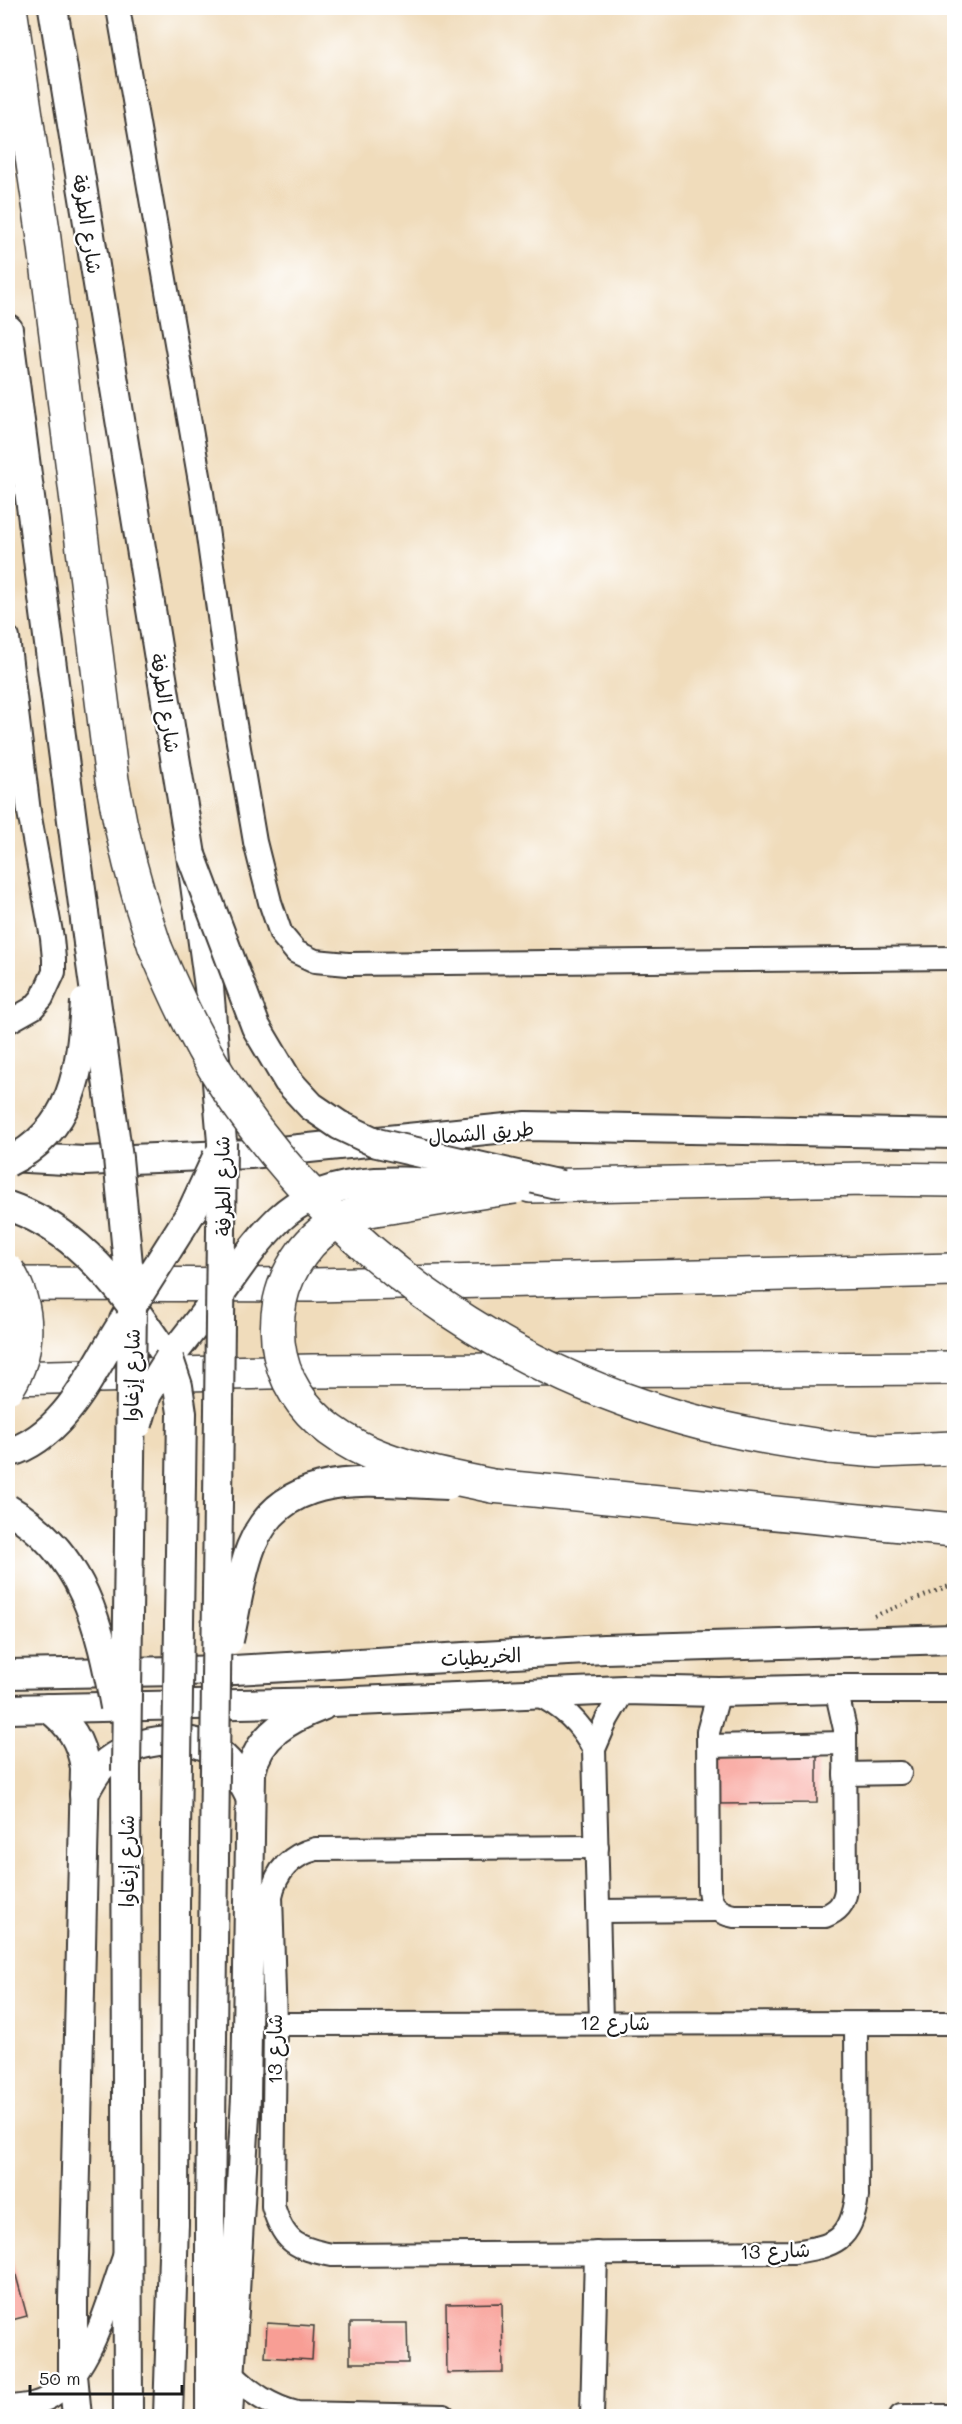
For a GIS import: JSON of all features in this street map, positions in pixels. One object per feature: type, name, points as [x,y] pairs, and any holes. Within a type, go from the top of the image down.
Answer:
[{"type":"highway","points":[[10,8],[43,231],[112,780],[120,826],[134,885],[168,977],[204,1049],[237,1103],[285,1166],[334,1219],[371,1252],[461,1320],[547,1367],[590,1386],[664,1413],[738,1433],[829,1447],[879,1450],[954,1448]]},
{"type":"highway","points":[[954,1180],[865,1179],[515,1186],[372,1210],[342,1219],[321,1233],[305,1250],[289,1272],[281,1297],[277,1322],[281,1359],[290,1383],[305,1406],[331,1431],[356,1445],[396,1462],[492,1486],[954,1530]]},
{"type":"highway","points":[[8,1284],[315,1285],[954,1270]]},
{"type":"highway","points":[[8,1271],[22,1303],[25,1331],[22,1356],[8,1387]]},
{"type":"highway","points":[[8,1378],[312,1371],[954,1368]]},
{"type":"main road","name":"شارع الطرفة","points":[[53,8],[191,855],[209,987],[222,1142],[217,1695]]},
{"type":"main road","points":[[8,329],[76,856],[118,1158],[132,1306]]},
{"type":"main road","points":[[191,855],[256,1027],[284,1074],[311,1106],[339,1125],[377,1143],[561,1185]]},
{"type":"main road","points":[[8,1160],[32,1147],[50,1130],[72,1091],[81,1053],[88,944]]},
{"type":"main road","name":"طريق الشمال","points":[[8,1160],[84,1161],[250,1154],[526,1126],[954,1134]]},
{"type":"main road","points":[[8,1453],[36,1441],[60,1419],[196,1203],[222,1142]]},
{"type":"main road","points":[[129,1480],[140,1413],[147,1394],[169,1359],[256,1244],[280,1219],[304,1200],[331,1189],[359,1183],[385,1181],[515,1186]]},
{"type":"main road","points":[[8,1206],[35,1217],[75,1243],[110,1277],[169,1359],[178,1386],[182,1413],[175,1902],[174,2223],[168,2416]]},
{"type":"main road","name":"شارع إزغاوا","points":[[128,2416],[126,1772],[132,1306]]},
{"type":"main road","points":[[210,2416],[210,2217],[217,1695],[251,1548],[267,1519],[283,1503],[302,1492],[332,1484],[492,1486]]},
{"type":"main road","points":[[8,1509],[31,1524],[60,1551],[85,1592],[102,1644],[126,1772]]},
{"type":"main road","name":"الخريطيات","points":[[8,1674],[234,1670],[604,1649],[954,1639]]},
{"type":"main road","name":"الخريطيات","points":[[8,1709],[332,1702],[624,1690],[718,1692],[954,1689]]},
{"type":"main road","points":[[228,2416],[246,2097],[250,1772],[261,1743],[280,1727],[332,1702]]},
{"type":"main road","points":[[48,1708],[70,1727],[83,1754],[85,1768],[74,2246],[73,2375],[77,2416]]},
{"type":"main road","points":[[84,1794],[100,1767],[113,1758],[143,1743],[171,1741],[203,1745],[217,1752],[236,1773],[250,1797]]},
{"type":"street","points":[[118,8],[202,493],[229,689],[255,842],[270,902],[281,934],[296,952],[315,961],[348,964],[954,958]]},
{"type":"street","points":[[8,638],[29,812],[54,959],[54,972],[42,998],[33,1008],[8,1022]]},
{"type":"street","points":[[718,1692],[711,1718],[709,1746],[709,1889],[712,1904],[725,1915],[734,1916],[825,1916],[834,1913],[840,1907],[846,1890],[846,1743],[843,1716],[836,1689]]},
{"type":"street","points":[[602,2022],[594,1749],[624,1690]]},
{"type":"street","points":[[535,1693],[554,1702],[570,1715],[584,1731],[594,1749]]},
{"type":"street","points":[[709,1746],[846,1743]]},
{"type":"street","points":[[845,1774],[900,1773]]},
{"type":"street","name":"شارع 13","points":[[597,1847],[316,1849],[297,1856],[277,1877],[271,1896],[275,2024],[273,2206],[279,2229],[290,2239],[308,2250],[332,2254],[793,2252],[822,2248],[843,2235],[855,2211],[857,2196],[856,2024]]},
{"type":"street","points":[[599,1911],[717,1910]]},
{"type":"street","name":"شارع 12","points":[[275,2024],[954,2023]]},
{"type":"street","points":[[8,2407],[44,2400],[55,2394],[73,2375],[99,2327],[128,2231]]},
{"type":"street","points":[[592,2416],[596,2253]]},
{"type":"street","points":[[232,2374],[248,2389],[279,2408],[312,2415],[444,2416]]},
{"type":"street","points":[[902,2416],[954,2416]]},
{"type":"building","points":[[817,1755],[817,1803],[715,1804],[714,1756]]},
{"type":"building","points":[[8,2246],[27,2316],[8,2321]]},
{"type":"building","points":[[502,2303],[503,2372],[447,2373],[446,2304]]},
{"type":"building","points":[[267,2323],[314,2326],[312,2360],[265,2357]]},
{"type":"building","points":[[350,2323],[407,2323],[408,2363],[350,2363]]}]
